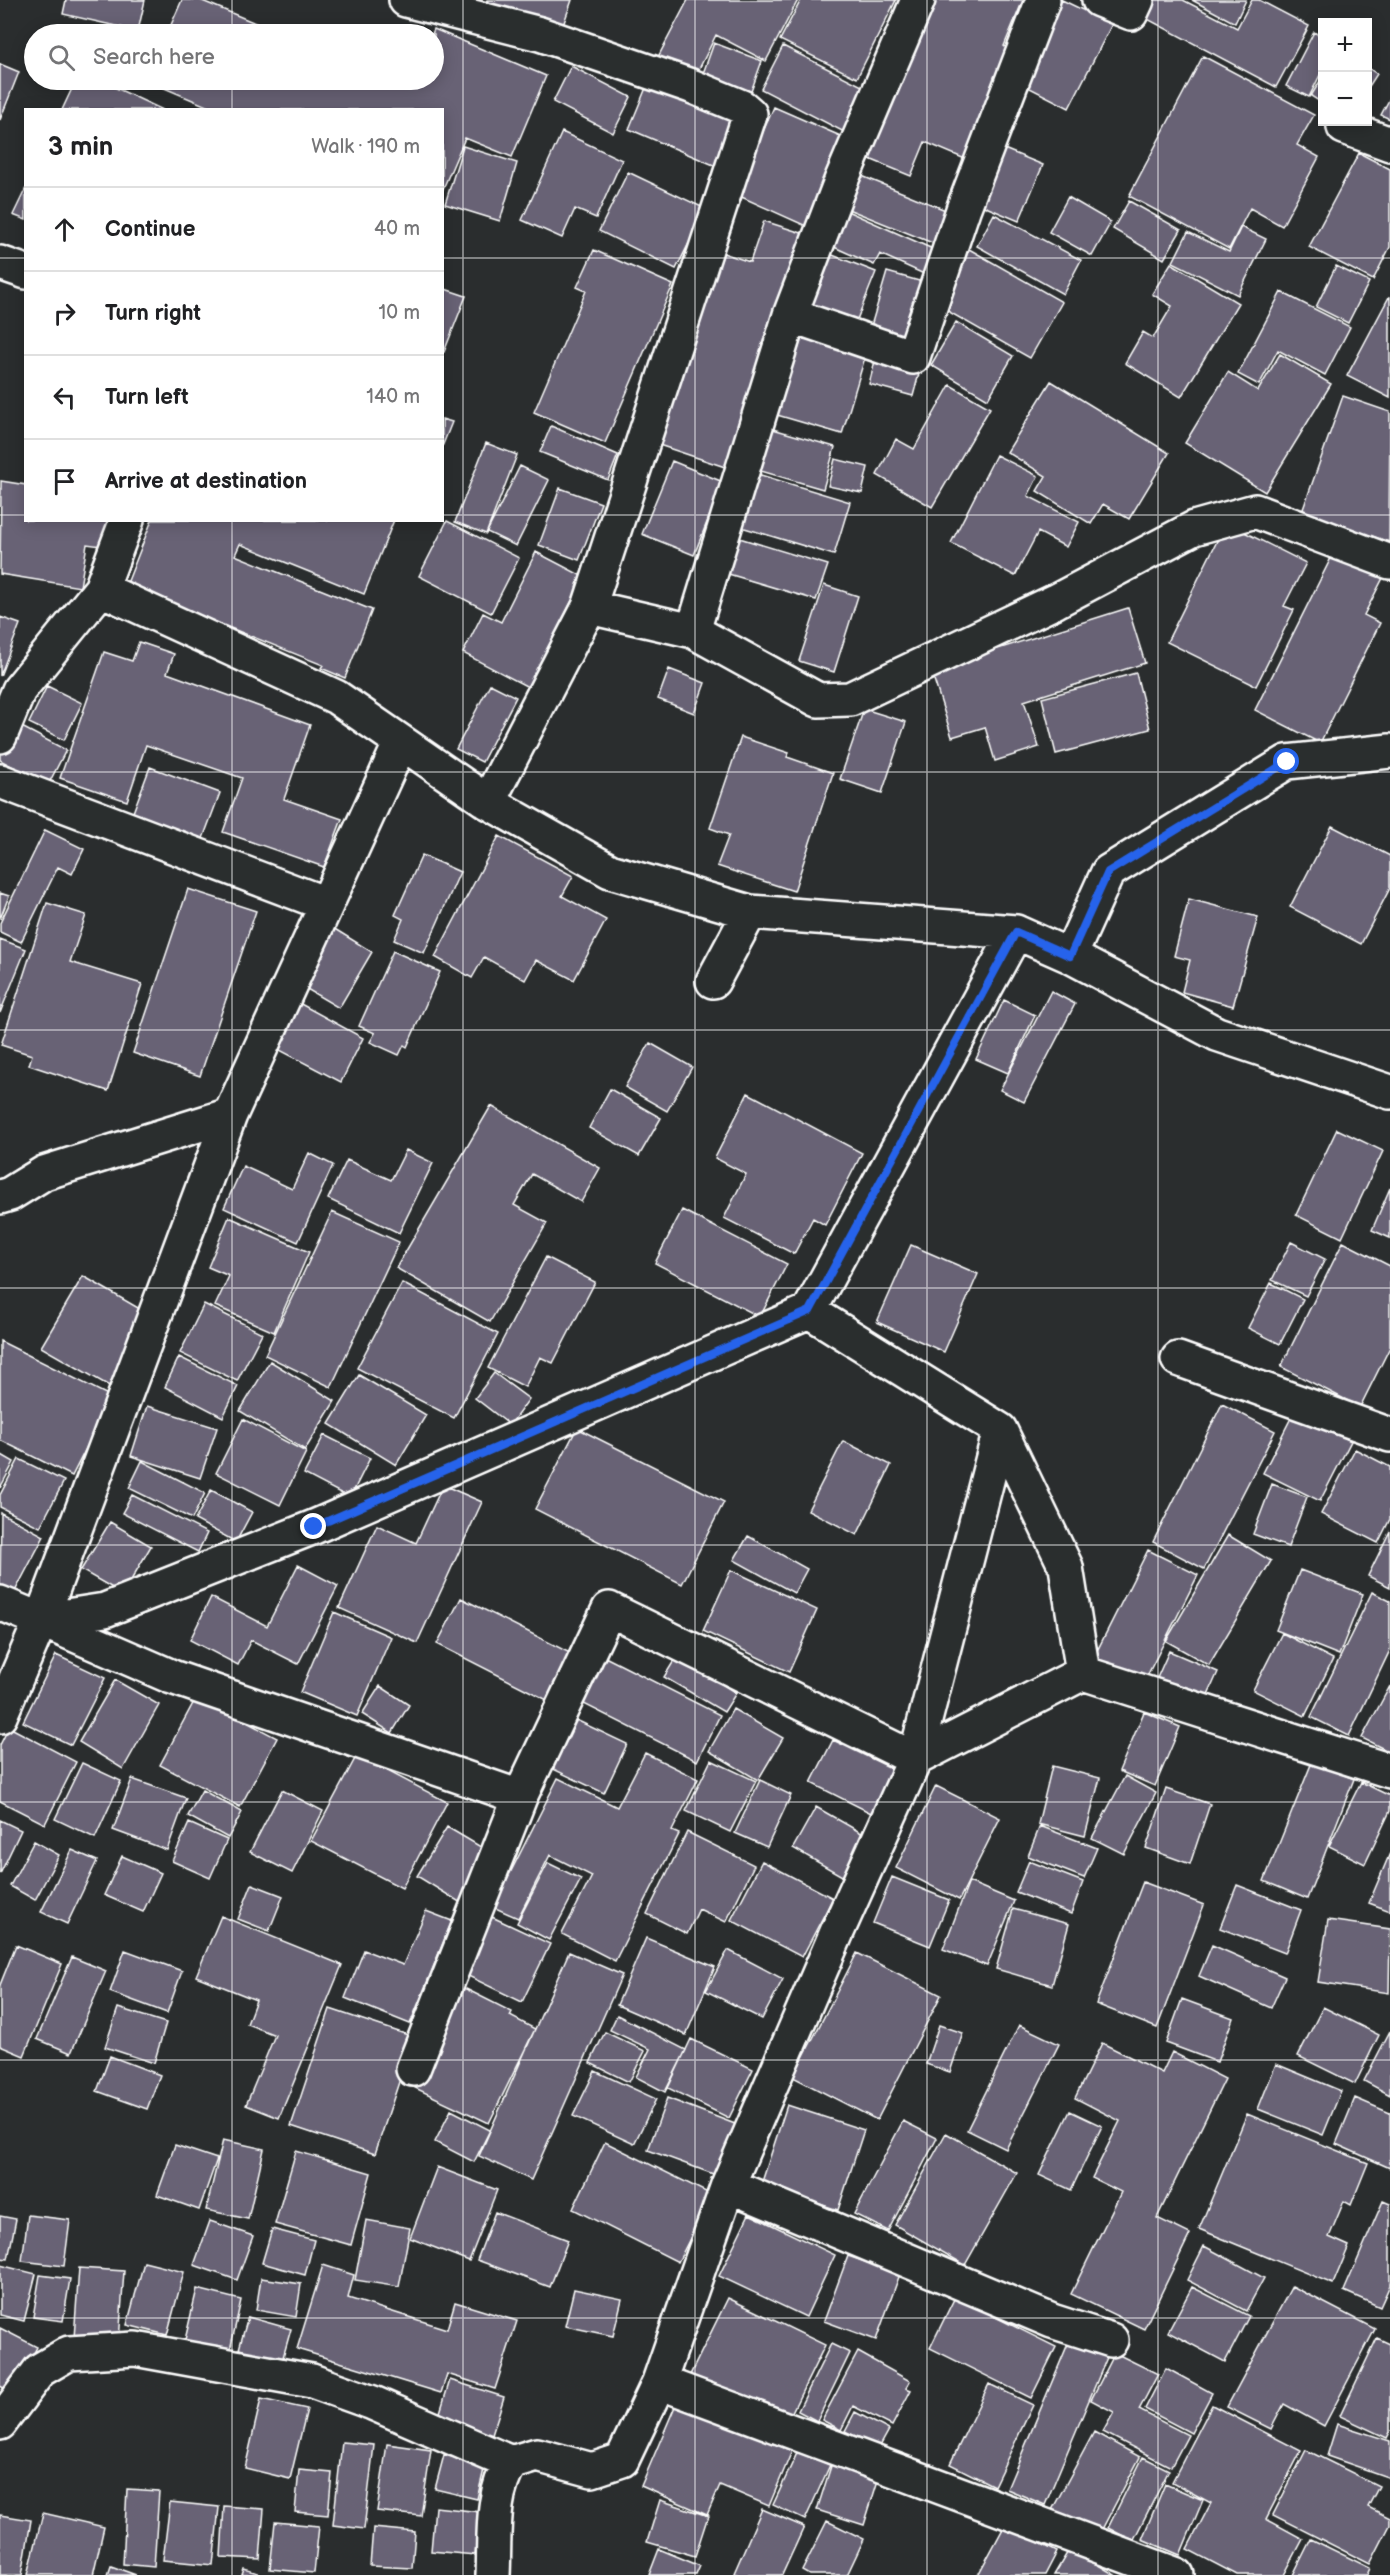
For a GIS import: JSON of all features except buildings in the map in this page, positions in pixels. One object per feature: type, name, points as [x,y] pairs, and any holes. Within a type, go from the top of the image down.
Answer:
[{"type":"street","points":[[406,0],[540,34],[691,86],[742,107],[750,114],[589,607],[488,802]]},
{"type":"street","points":[[693,631],[790,315],[841,181],[918,0]]},
{"type":"street","points":[[790,315],[913,357],[964,207],[1043,0]]},
{"type":"street","points":[[1099,0],[1131,13],[1137,0]]},
{"type":"street","points":[[1344,127],[1390,144]]},
{"type":"street","points":[[0,263],[24,271]]},
{"type":"street","points":[[589,607],[693,631],[818,700],[850,699],[1056,601],[1194,528],[1255,512],[1390,562]]},
{"type":"street","points":[[0,736],[18,690],[101,589],[126,522]]},
{"type":"street","points":[[101,589],[336,697],[488,802],[610,871],[750,912],[1016,932],[1070,956],[1217,1034],[1390,1092]]},
{"type":"street","points":[[0,1716],[41,1620],[230,1115],[401,741]]},
{"type":"street","points":[[1070,956],[1108,872],[1287,762],[1390,751]]},
{"type":"street","points":[[0,781],[326,904]]},
{"type":"street","points":[[713,981],[750,912]]},
{"type":"street","points":[[41,1620],[105,1610],[314,1527],[810,1311],[1016,932]]},
{"type":"street","points":[[0,1197],[10,1194],[44,1173],[230,1115]]},
{"type":"street","points":[[810,1311],[1000,1430],[1066,1567],[1083,1673]]},
{"type":"street","points":[[1178,1359],[1390,1435]]},
{"type":"street","points":[[493,2575],[497,2498],[502,2476],[511,2463],[537,2455],[592,2470],[622,2460],[659,2382],[728,2186],[837,1932],[915,1759],[1000,1430]]},
{"type":"street","points":[[0,1603],[172,1677],[519,1797]]},
{"type":"street","points":[[412,2069],[519,1797],[609,1609],[915,1759]]},
{"type":"street","points":[[915,1759],[1083,1673],[1390,1771]]},
{"type":"street","points":[[728,2186],[1052,2321],[1111,2340]]},
{"type":"street","points":[[0,2423],[40,2370],[69,2353],[135,2349],[312,2381],[374,2403],[511,2463]]},
{"type":"street","points":[[659,2382],[1176,2575]]},
{"type":"route","points":[[314,1527],[810,1311],[1016,932],[1070,956],[1108,872],[1287,762]]}]
